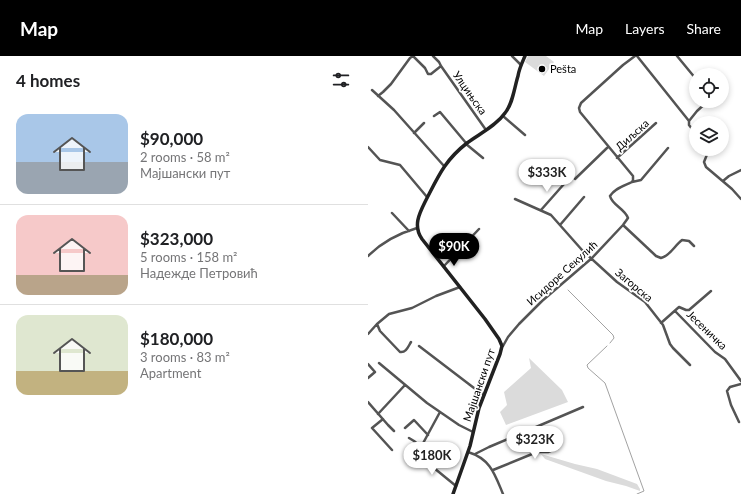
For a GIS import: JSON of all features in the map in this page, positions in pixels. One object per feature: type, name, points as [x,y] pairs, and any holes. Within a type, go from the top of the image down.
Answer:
[{"type":"street","name":"Улцињска","points":[[433,56],[439,62],[486,130]]},
{"type":"street","points":[[512,56],[521,65]]},
{"type":"street","points":[[368,256],[385,243],[417,228],[419,217],[444,166],[455,153],[486,130],[507,111],[511,103],[524,56]]},
{"type":"street","points":[[632,182],[633,176],[580,112],[579,106],[610,77],[636,56],[689,121]]},
{"type":"street","points":[[677,56],[689,71]]},
{"type":"street","name":"Улцињска","points":[[378,96],[412,57],[425,68],[428,74],[431,74],[441,66]]},
{"type":"street","points":[[372,90],[394,110],[444,166]]},
{"type":"street","points":[[692,116],[700,108]]},
{"type":"street","points":[[434,116],[440,112],[466,144],[483,158]]},
{"type":"street","points":[[503,116],[525,135]]},
{"type":"street","points":[[414,133],[424,123]]},
{"type":"street","name":"Диљска","points":[[617,158],[656,123]]},
{"type":"street","points":[[368,147],[380,160],[400,165],[428,197]]},
{"type":"street","points":[[574,180],[608,147]]},
{"type":"street","points":[[668,148],[641,180],[632,182],[613,192],[610,196],[611,200],[624,210],[628,216],[628,219],[623,225],[656,256],[661,258],[665,257],[682,240],[689,240],[694,246]]},
{"type":"street","points":[[706,156],[704,162],[705,165],[741,199]]},
{"type":"street","points":[[723,181],[728,176],[741,170]]},
{"type":"street","points":[[541,210],[564,184]]},
{"type":"street","points":[[560,225],[584,198]]},
{"type":"street","name":"Загорска","points":[[515,199],[550,215],[582,250],[617,282],[645,302],[661,323],[673,348],[690,365]]},
{"type":"street","points":[[392,213],[409,231]]},
{"type":"street","name":"Исидоре Секулић","points":[[502,348],[508,337],[519,324],[542,301],[592,258],[623,225]]},
{"type":"street","name":"Мајшански пут","points":[[417,228],[422,239],[485,319],[499,340],[502,348],[478,408],[468,452],[453,494]]},
{"type":"street","points":[[444,266],[480,229]]},
{"type":"street","points":[[368,248],[371,253]]},
{"type":"street","points":[[368,334],[389,314],[410,309],[431,298],[460,287]]},
{"type":"street","name":"Јесеничка","points":[[661,323],[679,307],[689,310],[711,291]]},
{"type":"street","name":"Јесеничка","points":[[675,311],[715,352],[725,359],[741,380]]},
{"type":"street","points":[[377,324],[380,330],[400,352],[405,351],[411,342]]},
{"type":"street","points":[[419,346],[484,395]]},
{"type":"street","points":[[379,363],[440,412],[459,425],[473,432]]},
{"type":"street","points":[[368,364],[375,372],[368,378]]},
{"type":"street","points":[[739,422],[731,405],[727,391],[730,387],[741,384]]},
{"type":"street","points":[[378,414],[405,385]]},
{"type":"street","points":[[368,402],[394,431]]},
{"type":"street","points":[[475,454],[583,407]]},
{"type":"street","points":[[440,412],[418,455],[456,486]]},
{"type":"street","points":[[382,419],[372,428],[392,450]]},
{"type":"street","points":[[405,428],[414,420],[428,435]]},
{"type":"street","points":[[409,438],[421,447]]},
{"type":"street","points":[[492,470],[537,452],[548,452],[558,448],[559,439]]},
{"type":"street","points":[[468,452],[483,459],[492,470],[503,494]]},
{"type":"shaded area","name":"Pešta","points":[[528,56],[546,56],[554,62],[544,76],[525,62]]},
{"type":"shaded area","points":[[529,358],[562,390],[568,402],[506,425],[500,412],[507,405],[504,392],[531,368]]},
{"type":"shaded area","points":[[541,454],[597,469],[637,484],[640,491],[606,481],[545,459]]},
{"type":"waterway","points":[[568,290],[613,335],[614,338],[610,343]]},
{"type":"waterway","points":[[607,346],[587,365],[588,368],[605,383],[644,491],[637,494]]},
{"type":"place","name":"Pešta","points":[[542,69]]}]
